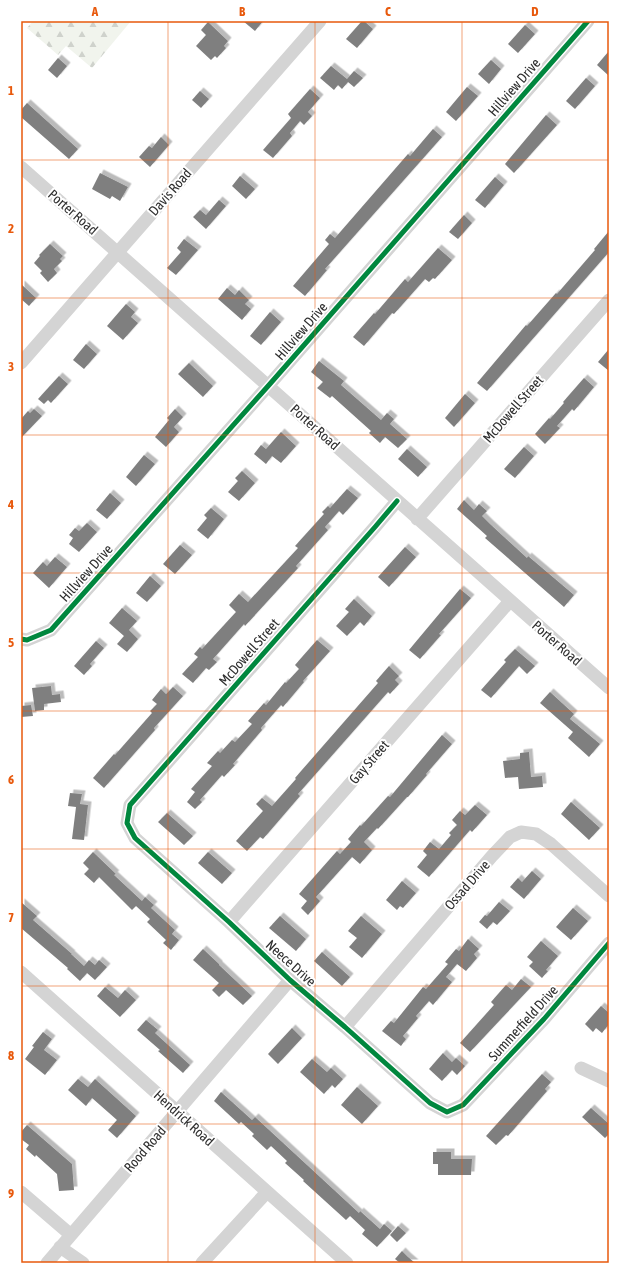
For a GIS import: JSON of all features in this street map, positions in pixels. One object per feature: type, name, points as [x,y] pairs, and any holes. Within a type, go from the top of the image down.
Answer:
[{"type":"street","name":"Davis Road","points":[[21,363],[320,21]]},
{"type":"street","name":"Hillview Drive","points":[[21,639],[27,640],[51,630],[269,385],[588,21]]},
{"type":"street","name":"Porter Road","points":[[21,166],[609,688]]},
{"type":"street","name":"McDowell Street","points":[[417,518],[609,300]]},
{"type":"street","name":"McDowell Street","points":[[127,823],[130,805],[397,501]]},
{"type":"street","name":"Gay Street","points":[[229,922],[510,601]]},
{"type":"street","name":"Neece Drive","points":[[127,823],[135,838],[229,922],[290,980],[430,1103],[448,1112]]},
{"type":"street","name":"Ossad Drive","points":[[345,1027],[486,862],[510,837],[521,832],[536,834],[551,844],[609,896]]},
{"type":"street","name":"Summerfield Drive","points":[[448,1112],[463,1105],[544,1019],[609,942]]},
{"type":"street","name":"Hendrick Road","points":[[21,972],[347,1263]]},
{"type":"street","name":"Rood Road","points":[[47,1263],[290,980]]},
{"type":"street","points":[[581,1068],[609,1081]]},
{"type":"street","points":[[21,1192],[71,1235]]},
{"type":"street","points":[[202,1263],[267,1192]]},
{"type":"street","points":[[60,1247],[83,1263]]},
{"type":"green space","points":[[33,21],[131,21],[92,68],[66,46],[58,55],[27,28]]},
{"type":"building","points":[[243,21],[263,21],[255,31]]},
{"type":"building","points":[[362,21],[373,29],[357,48],[346,39]]},
{"type":"building","points":[[208,22],[228,41],[224,46],[226,48],[217,58],[215,56],[211,60],[196,46],[206,35],[201,30]]},
{"type":"building","points":[[525,25],[535,34],[518,53],[508,44]]},
{"type":"building","points":[[609,51],[609,76],[597,65]]},
{"type":"building","points":[[58,58],[67,66],[57,78],[48,70]]},
{"type":"building","points":[[491,60],[501,69],[489,84],[478,74]]},
{"type":"building","points":[[331,66],[347,79],[354,71],[363,78],[354,87],[348,82],[342,89],[338,85],[334,90],[320,78]]},
{"type":"building","points":[[586,78],[595,86],[575,109],[566,101]]},
{"type":"building","points":[[467,87],[478,96],[456,121],[446,112]]},
{"type":"building","points":[[310,89],[320,98],[308,112],[312,116],[304,125],[300,121],[290,133],[292,136],[273,158],[263,150],[291,118],[288,114]]},
{"type":"building","points":[[200,91],[209,99],[201,108],[192,100]]},
{"type":"building","points":[[27,103],[78,149],[69,159],[21,117],[21,110]]},
{"type":"building","points":[[546,115],[557,125],[514,173],[505,164]]},
{"type":"building","points":[[433,129],[442,137],[325,269],[327,270],[305,296],[293,286],[329,244],[325,240],[330,234],[335,238],[408,154],[410,156]]},
{"type":"building","points":[[161,137],[169,145],[150,167],[139,157],[149,146],[152,148]]},
{"type":"building","points":[[100,173],[128,187],[120,201],[112,196],[110,199],[92,189]]},
{"type":"building","points":[[240,176],[255,189],[246,199],[232,186]]},
{"type":"building","points":[[495,177],[504,185],[485,208],[475,200]]},
{"type":"building","points":[[219,200],[226,206],[206,229],[193,217],[200,210],[206,215]]},
{"type":"building","points":[[464,215],[472,223],[458,239],[449,232]]},
{"type":"building","points":[[609,231],[609,252],[487,391],[477,383],[526,325],[527,326],[556,293],[557,294],[595,250],[594,249]]},
{"type":"building","points":[[184,239],[198,250],[176,275],[167,268],[181,252],[177,248]]},
{"type":"building","points":[[50,244],[63,256],[60,259],[62,261],[54,269],[57,273],[48,282],[40,273],[42,271],[34,263],[40,256],[39,255]]},
{"type":"building","points":[[438,248],[452,260],[435,279],[433,278],[429,282],[425,279],[394,314],[392,313],[364,346],[353,337],[405,279],[408,282]]},
{"type":"building","points":[[21,284],[36,298],[29,306],[21,299]]},
{"type":"building","points":[[227,288],[235,295],[239,290],[249,300],[245,304],[251,309],[242,320],[218,299]]},
{"type":"building","points":[[126,304],[135,312],[131,317],[138,323],[123,340],[107,326]]},
{"type":"building","points":[[270,312],[281,322],[261,345],[250,336]]},
{"type":"building","points":[[86,344],[97,354],[84,369],[73,360]]},
{"type":"building","points":[[609,349],[609,371],[598,362]]},
{"type":"building","points":[[319,361],[344,381],[341,385],[381,420],[387,413],[394,419],[390,424],[407,439],[398,448],[385,437],[380,443],[369,433],[371,431],[332,396],[330,398],[317,388],[323,382],[311,372]]},
{"type":"building","points":[[189,363],[213,386],[203,397],[178,374]]},
{"type":"building","points":[[59,376],[68,384],[51,403],[48,400],[44,404],[38,399]]},
{"type":"building","points":[[584,378],[594,387],[574,411],[572,409],[557,426],[560,428],[545,444],[535,434],[564,403],[563,402]]},
{"type":"building","points":[[465,394],[475,403],[454,427],[445,418]]},
{"type":"building","points":[[34,409],[42,416],[21,438],[21,419],[28,411],[30,413]]},
{"type":"building","points":[[175,409],[183,417],[174,427],[179,432],[166,447],[155,437],[169,420],[167,418]]},
{"type":"building","points":[[281,432],[296,446],[281,463],[272,456],[266,464],[254,454],[261,445],[266,449]]},
{"type":"building","points":[[524,447],[534,456],[515,478],[504,469]]},
{"type":"building","points":[[407,449],[427,467],[418,477],[398,459]]},
{"type":"building","points":[[144,455],[155,464],[136,486],[126,477]]},
{"type":"building","points":[[242,471],[255,483],[239,501],[228,492],[238,481],[235,478]]},
{"type":"building","points":[[347,489],[358,498],[343,515],[339,511],[325,527],[328,530],[296,566],[298,568],[245,626],[244,624],[213,659],[217,662],[209,670],[206,668],[193,683],[182,674],[198,657],[194,654],[200,647],[202,649],[236,612],[229,605],[239,594],[248,602],[298,548],[295,546],[324,514],[322,512],[328,506],[330,508]]},
{"type":"building","points":[[110,493],[121,503],[107,519],[96,510]]},
{"type":"building","points":[[464,500],[474,510],[479,504],[487,511],[482,516],[490,524],[527,558],[528,556],[574,595],[564,607],[485,538],[487,536],[457,509]]},
{"type":"building","points":[[211,508],[224,519],[208,539],[197,530],[207,518],[204,515]]},
{"type":"building","points":[[87,523],[97,532],[79,552],[69,544],[73,538],[69,535],[75,528],[79,531]]},
{"type":"building","points":[[180,545],[192,555],[175,574],[163,564]]},
{"type":"building","points":[[405,547],[416,557],[389,587],[378,577]]},
{"type":"building","points":[[55,557],[67,567],[49,588],[33,573],[43,562],[47,566]]},
{"type":"building","points":[[150,576],[161,586],[147,602],[136,593]]},
{"type":"building","points":[[460,589],[471,598],[439,634],[441,635],[420,659],[409,650]]},
{"type":"building","points":[[354,599],[372,616],[364,626],[360,622],[347,636],[336,626],[349,612],[345,609]]},
{"type":"building","points":[[122,608],[137,621],[129,630],[138,639],[127,652],[117,644],[124,636],[109,623]]},
{"type":"building","points":[[317,640],[330,651],[303,681],[304,682],[283,707],[281,705],[261,728],[262,730],[233,764],[235,765],[224,777],[222,775],[200,800],[202,802],[195,809],[187,802],[195,792],[191,789],[212,766],[207,763],[218,751],[220,753],[232,740],[235,742],[252,724],[248,721],[264,703],[266,705],[285,682],[286,683],[299,669],[295,665]]},
{"type":"building","points":[[96,641],[104,648],[90,664],[92,666],[84,675],[74,666]]},
{"type":"building","points":[[515,649],[535,666],[527,674],[519,666],[491,698],[481,690],[506,662],[504,660]]},
{"type":"building","points":[[389,666],[399,676],[395,680],[399,684],[390,694],[388,692],[298,794],[300,796],[263,839],[260,837],[247,851],[236,841],[263,811],[256,804],[262,798],[272,806],[378,683],[376,681]]},
{"type":"building","points":[[51,686],[52,695],[60,694],[61,702],[44,704],[44,710],[35,711],[32,688]]},
{"type":"building","points":[[173,687],[183,696],[104,788],[93,778],[152,713],[150,711],[157,704],[152,700],[161,689],[166,694]]},
{"type":"building","points":[[550,692],[574,714],[570,719],[600,744],[589,757],[568,738],[573,732],[540,703]]},
{"type":"building","points":[[31,705],[33,716],[21,717],[21,706]]},
{"type":"building","points":[[442,735],[452,744],[408,797],[364,842],[372,850],[360,864],[352,857],[316,897],[320,901],[308,915],[301,908],[307,901],[299,894],[337,851],[340,854],[351,842],[348,839],[388,796],[390,797]]},
{"type":"building","points":[[529,752],[531,777],[542,776],[543,787],[519,789],[518,777],[505,778],[503,761],[520,759],[520,753]]},
{"type":"building","points":[[70,793],[82,794],[80,804],[88,805],[84,840],[72,839],[76,807],[68,806]]},
{"type":"building","points":[[571,802],[600,828],[589,840],[561,814]]},
{"type":"building","points":[[475,805],[487,815],[472,832],[470,830],[429,877],[417,867],[427,855],[423,851],[430,842],[439,849],[451,835],[449,833],[457,825],[452,820],[460,811],[465,815]]},
{"type":"building","points":[[167,813],[193,836],[184,845],[158,822]]},
{"type":"building","points":[[93,852],[116,874],[114,875],[142,901],[145,897],[154,905],[151,908],[175,930],[172,934],[179,940],[171,950],[163,943],[166,940],[147,922],[150,919],[136,906],[132,910],[99,877],[94,883],[84,874],[89,869],[83,863]]},
{"type":"building","points":[[208,852],[232,873],[222,884],[198,863]]},
{"type":"building","points":[[532,871],[541,879],[524,899],[510,887],[518,878],[522,882]]},
{"type":"building","points":[[402,881],[416,893],[403,908],[400,906],[397,910],[386,900]]},
{"type":"building","points":[[21,902],[37,916],[33,920],[84,966],[89,960],[95,965],[99,960],[107,967],[95,980],[87,973],[80,981],[67,969],[68,968],[21,928]]},
{"type":"building","points":[[499,902],[510,911],[497,925],[493,922],[487,929],[479,922],[485,915],[487,916]]},
{"type":"building","points":[[573,908],[588,921],[571,940],[556,927]]},
{"type":"building","points":[[280,916],[306,939],[296,951],[269,928]]},
{"type":"building","points":[[361,916],[382,934],[362,958],[349,947],[357,938],[348,931]]},
{"type":"building","points":[[468,939],[479,949],[474,954],[477,958],[466,971],[457,964],[446,977],[452,982],[433,1005],[429,1001],[416,1016],[418,1018],[403,1036],[406,1039],[401,1046],[382,1031],[391,1021],[394,1023],[423,987],[426,989],[448,964],[445,962],[456,949],[459,951]]},
{"type":"building","points":[[541,941],[558,956],[546,970],[548,971],[542,978],[529,966],[533,962],[527,957]]},
{"type":"building","points":[[203,949],[252,996],[243,1005],[226,990],[219,997],[212,990],[219,983],[193,960]]},
{"type":"building","points":[[322,952],[350,977],[342,986],[314,961]]},
{"type":"building","points":[[521,979],[531,987],[470,1052],[460,1043],[494,1005],[491,1002],[506,985],[512,990]]},
{"type":"building","points":[[105,987],[118,998],[125,990],[136,1000],[120,1017],[97,996]]},
{"type":"building","points":[[601,1006],[609,1013],[609,1024],[602,1033],[596,1028],[593,1032],[585,1024]]},
{"type":"building","points":[[146,1020],[158,1030],[155,1033],[190,1065],[183,1073],[137,1030]]},
{"type":"building","points":[[292,1028],[302,1038],[278,1064],[268,1054]]},
{"type":"building","points":[[43,1032],[52,1039],[44,1050],[57,1060],[45,1075],[25,1059],[34,1047],[32,1046]]},
{"type":"building","points":[[443,1053],[452,1062],[456,1058],[465,1066],[457,1075],[452,1070],[442,1081],[429,1069]]},
{"type":"building","points":[[312,1059],[327,1072],[331,1068],[343,1079],[335,1088],[332,1085],[324,1094],[300,1072]]},
{"type":"building","points":[[542,1074],[551,1082],[545,1089],[547,1091],[508,1136],[506,1135],[496,1145],[486,1136]]},
{"type":"building","points":[[78,1079],[88,1087],[95,1079],[136,1116],[117,1138],[108,1130],[117,1120],[92,1098],[86,1106],[68,1090]]},
{"type":"building","points":[[357,1087],[378,1106],[362,1124],[341,1105]]},
{"type":"building","points":[[221,1092],[252,1120],[255,1117],[359,1213],[360,1211],[380,1229],[384,1224],[392,1231],[377,1247],[362,1234],[365,1230],[350,1216],[346,1220],[303,1181],[304,1180],[285,1163],[287,1161],[271,1146],[267,1150],[252,1136],[254,1134],[241,1122],[239,1124],[214,1101]]},
{"type":"building","points":[[591,1108],[609,1124],[609,1134],[605,1138],[582,1117]]},
{"type":"building","points":[[27,1125],[72,1164],[74,1190],[59,1191],[57,1174],[36,1155],[35,1157],[26,1149],[29,1145],[21,1139],[21,1132]]},
{"type":"building","points":[[433,1152],[451,1152],[451,1159],[472,1159],[471,1175],[438,1175],[438,1164],[433,1164]]},
{"type":"building","points":[[398,1226],[406,1233],[397,1242],[390,1235]]},
{"type":"building","points":[[402,1251],[415,1263],[400,1263],[395,1259]]},
{"type":"cycle path","points":[[21,639],[27,640],[51,630],[269,385],[588,21]]},
{"type":"cycle path","points":[[397,501],[130,805],[127,823],[135,838],[229,922],[290,980],[430,1103],[447,1112],[463,1105],[544,1019],[609,943]]}]
